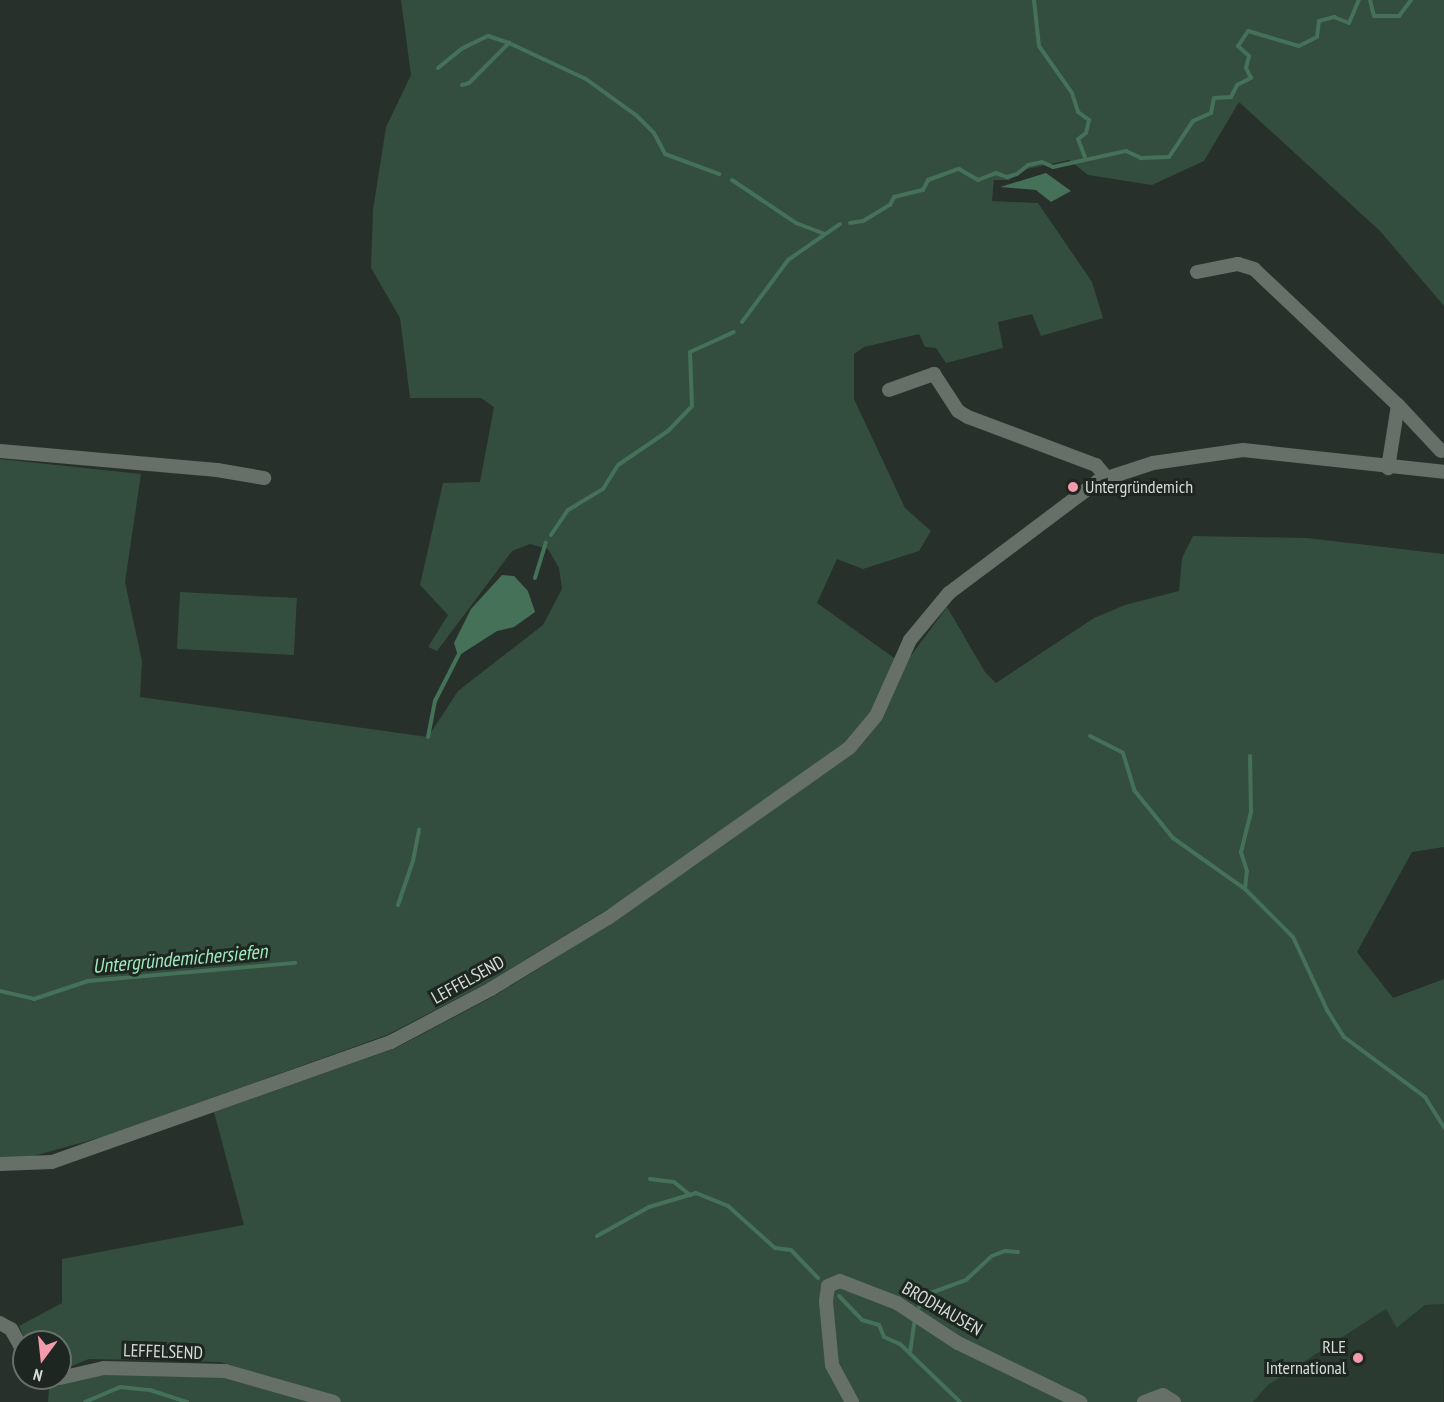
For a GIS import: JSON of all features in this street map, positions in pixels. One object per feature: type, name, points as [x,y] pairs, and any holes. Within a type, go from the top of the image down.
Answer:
[{"type":"street","points":[[1197,272],[1238,264],[1254,269],[1398,405],[1441,451]]},
{"type":"street","points":[[889,390],[934,374],[958,411],[968,417],[1096,465],[1106,477],[1153,463],[1243,450],[1388,468],[1444,472]]},
{"type":"street","points":[[1388,468],[1398,405]]},
{"type":"street","points":[[0,451],[217,470],[264,478]]},
{"type":"street","name":"LEFFELSEND","points":[[0,1164],[52,1162],[391,1042],[491,989],[648,891],[833,760],[866,731],[884,698],[910,640],[949,593],[1066,503],[1106,477]]},
{"type":"street","name":"BRODHAUSEN","points":[[852,1402],[832,1365],[826,1301],[828,1286],[840,1281],[897,1303],[958,1343],[1080,1402]]},
{"type":"street","name":"LEFFELSEND","points":[[72,1375],[104,1368],[225,1371],[334,1402]]},
{"type":"street","points":[[1144,1402],[1163,1395],[1174,1402]]},
{"type":"shaded area","points":[[401,0],[1444,0],[1444,306],[1380,231],[1239,102],[1204,161],[1152,185],[1088,175],[1069,160],[1027,169],[1009,180],[994,180],[992,201],[1038,203],[1092,282],[1103,318],[1041,336],[1032,314],[998,322],[1003,348],[946,363],[936,348],[925,347],[919,334],[864,347],[854,354],[854,399],[905,508],[931,531],[919,551],[863,569],[837,559],[817,603],[904,665],[947,607],[985,672],[996,683],[1094,618],[1125,605],[1179,591],[1182,558],[1193,536],[1307,538],[1444,554],[1444,847],[1412,852],[1357,952],[1393,998],[1444,979],[1444,1304],[1425,1305],[1397,1328],[1386,1309],[1268,1385],[1253,1402],[48,1402],[49,1390],[72,1390],[72,1381],[104,1372],[225,1376],[242,1383],[245,1370],[220,1362],[89,1359],[72,1366],[72,1330],[21,1330],[19,1326],[62,1303],[62,1259],[244,1225],[214,1112],[396,1048],[496,995],[617,920],[613,906],[487,983],[387,1035],[106,1136],[26,1158],[0,1157],[0,459],[141,474],[125,582],[142,661],[140,697],[428,737],[458,691],[543,625],[562,589],[559,568],[548,549],[530,544],[512,551],[437,651],[428,647],[448,615],[420,585],[443,483],[480,482],[494,407],[481,398],[410,398],[400,318],[371,268],[373,210],[386,127],[411,75]]},
{"type":"shaded area","points":[[1046,173],[1071,191],[1051,202],[1036,190],[1000,187]]},
{"type":"shaded area","points":[[502,575],[514,576],[528,591],[535,612],[514,627],[497,631],[458,656],[454,643],[471,609]]},
{"type":"shaded area","points":[[180,592],[297,598],[294,655],[177,649]]},
{"type":"shaded area","points":[[1444,1304],[1443,1402],[1253,1402],[1268,1385],[1386,1309],[1398,1328],[1426,1305]]},
{"type":"waterway","points":[[1034,0],[1039,46],[1072,93],[1078,112],[1089,120],[1086,133],[1078,139],[1085,157]]},
{"type":"waterway","name":"Untergründemichersiefen","points":[[850,223],[863,221],[890,205],[894,197],[923,190],[928,180],[959,169],[978,180],[996,173],[1007,177],[1017,174],[1028,165],[1042,162],[1053,167],[1126,151],[1141,158],[1169,157],[1193,121],[1211,113],[1214,98],[1231,97],[1237,85],[1251,78],[1246,68],[1249,56],[1238,46],[1248,31],[1299,46],[1317,37],[1319,21],[1334,17],[1349,23],[1359,0]]},
{"type":"waterway","name":"Untergründemichersiefen","points":[[1370,0],[1374,16],[1399,16],[1411,0]]},
{"type":"waterway","points":[[438,68],[463,48],[488,36],[509,43],[586,79],[636,115],[654,133],[665,154],[719,174]]},
{"type":"waterway","points":[[462,85],[469,83],[509,43]]},
{"type":"waterway","points":[[732,180],[796,223],[824,234]]},
{"type":"waterway","name":"Untergründemichersiefen","points":[[742,322],[788,260],[840,224]]},
{"type":"waterway","name":"Untergründemichersiefen","points":[[551,535],[568,510],[603,489],[618,465],[668,431],[692,406],[690,352],[734,332]]},
{"type":"waterway","name":"Untergründemichersiefen","points":[[535,578],[546,543]]},
{"type":"waterway","name":"Untergründemichersiefen","points":[[428,737],[435,701],[460,652]]},
{"type":"waterway","points":[[1090,736],[1123,753],[1134,790],[1173,838],[1245,889],[1293,937],[1327,1010],[1344,1037],[1425,1097],[1444,1127]]},
{"type":"waterway","points":[[1245,889],[1247,871],[1241,852],[1251,812],[1250,756]]},
{"type":"waterway","name":"Untergründemichersiefen","points":[[398,905],[413,861],[419,830]]},
{"type":"waterway","name":"Untergründemichersiefen","points":[[0,991],[34,999],[88,981],[295,963]]},
{"type":"waterway","points":[[650,1179],[674,1182],[690,1195]]},
{"type":"waterway","points":[[597,1236],[649,1207],[696,1193],[728,1206],[775,1248],[791,1250],[818,1278]]},
{"type":"waterway","points":[[919,1307],[925,1295],[966,1280],[992,1256],[1005,1251],[1018,1252]]},
{"type":"waterway","points":[[839,1296],[862,1320],[879,1325],[884,1337],[900,1344],[960,1402]]},
{"type":"waterway","points":[[910,1353],[914,1323]]},
{"type":"waterway","points":[[85,1402],[120,1387],[150,1390],[187,1402]]},
{"type":"place","name":"Untergründemich","points":[[1073,487]]},
{"type":"place","name":"RLE International","points":[[1358,1358]]}]
